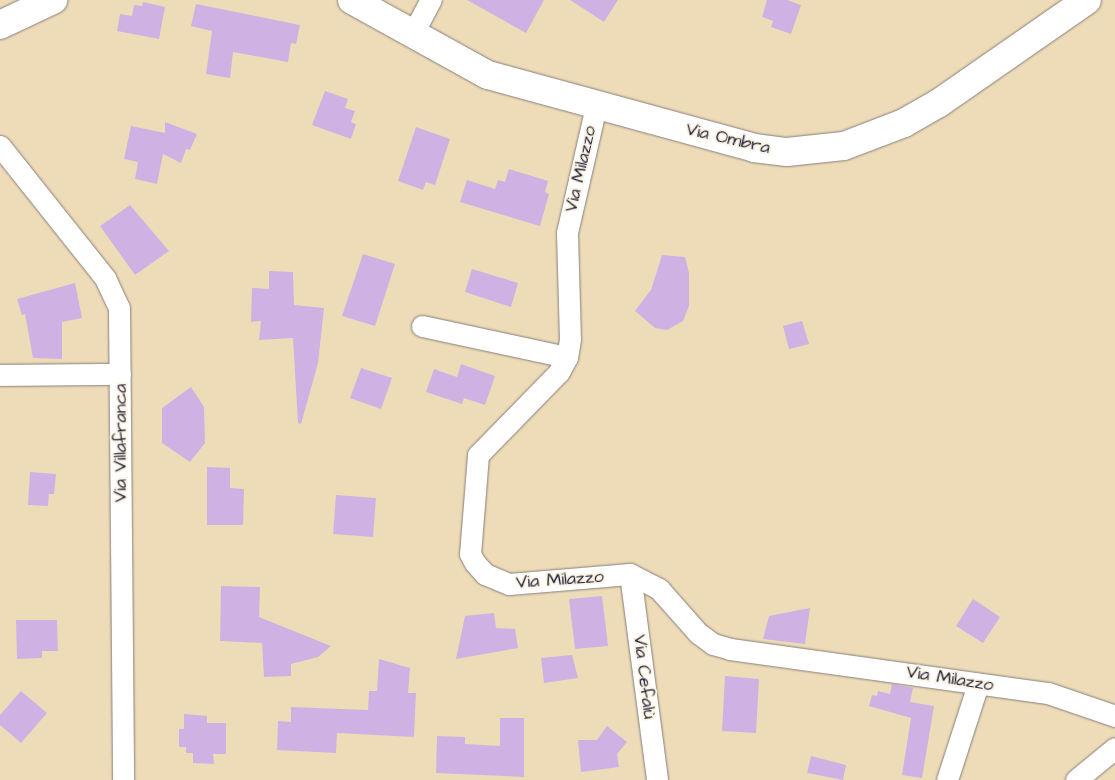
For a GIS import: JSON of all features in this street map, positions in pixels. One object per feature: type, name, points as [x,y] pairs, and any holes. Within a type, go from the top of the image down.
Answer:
[{"type":"main road","points":[[0,25],[52,0]]},
{"type":"main road","name":"Via Ombra","points":[[352,0],[412,35],[488,75],[754,148],[787,152],[844,146],[904,123],[939,103],[1087,0]]},
{"type":"street","points":[[412,35],[431,0]]},
{"type":"street","name":"Via Milazzo","points":[[596,106],[566,233],[570,339],[567,358],[559,372],[478,455],[470,554],[485,574],[508,584],[630,574],[659,589],[698,633],[713,644],[730,649],[1048,693],[1115,716]]},
{"type":"street","name":"Via Villafranca","points":[[0,146],[113,292],[119,308],[123,780]]},
{"type":"street","points":[[422,326],[567,358]]},
{"type":"street","points":[[0,375],[120,374]]},
{"type":"street","name":"Via Cefalù","points":[[630,574],[657,780]]},
{"type":"street","points":[[947,780],[978,684]]},
{"type":"street","points":[[1076,780],[1115,748]]},
{"type":"building","points":[[467,0],[544,0],[526,33]]},
{"type":"building","points":[[570,0],[618,0],[604,22]]},
{"type":"building","points":[[767,0],[787,0],[801,5],[791,34],[771,27],[773,21],[762,17]]},
{"type":"building","points":[[143,2],[165,7],[159,39],[117,31],[120,14],[132,16],[134,5],[142,6]]},
{"type":"building","points":[[196,4],[300,25],[296,44],[291,43],[288,62],[233,52],[230,78],[206,74],[212,31],[191,26]]},
{"type":"building","points":[[325,91],[348,99],[345,108],[355,111],[351,122],[356,124],[351,139],[312,125]]},
{"type":"building","points":[[165,122],[197,134],[190,150],[186,149],[181,163],[163,154],[157,184],[135,179],[138,162],[124,159],[131,126],[165,133]]},
{"type":"building","points":[[416,127],[450,139],[435,185],[426,182],[423,190],[398,181]]},
{"type":"building","points":[[509,169],[548,181],[545,192],[549,194],[540,226],[460,202],[467,180],[495,189],[498,180],[505,182]]},
{"type":"building","points":[[130,205],[169,251],[135,275],[100,226]]},
{"type":"building","points":[[363,254],[395,264],[375,326],[342,316]]},
{"type":"building","points":[[662,255],[685,257],[689,273],[689,306],[683,321],[667,330],[655,328],[635,311],[651,290]]},
{"type":"building","points":[[472,269],[518,283],[511,307],[465,292]]},
{"type":"building","points":[[269,271],[293,272],[294,305],[324,308],[318,363],[301,424],[298,423],[293,338],[259,340],[261,321],[251,322],[252,288],[269,289]]},
{"type":"building","points":[[75,283],[82,318],[62,322],[62,359],[33,358],[25,314],[22,315],[17,299]]},
{"type":"building","points":[[802,321],[809,344],[789,349],[783,326]]},
{"type":"building","points":[[461,364],[495,376],[485,405],[464,398],[462,404],[426,392],[434,369],[457,377]]},
{"type":"building","points":[[361,368],[392,378],[381,409],[350,398]]},
{"type":"building","points":[[191,387],[204,407],[205,443],[190,462],[162,443],[162,408]]},
{"type":"building","points":[[207,467],[230,468],[230,488],[244,489],[243,525],[207,525]]},
{"type":"building","points":[[30,472],[56,474],[54,494],[49,494],[48,506],[28,505]]},
{"type":"building","points":[[336,495],[376,498],[373,537],[333,534]]},
{"type":"building","points":[[221,586],[260,587],[259,617],[331,646],[318,657],[291,664],[291,676],[264,677],[262,643],[220,641]]},
{"type":"building","points":[[602,596],[608,646],[575,649],[569,599]]},
{"type":"building","points":[[973,599],[1000,617],[983,643],[956,626]]},
{"type":"building","points":[[810,608],[805,644],[763,639],[769,616]]},
{"type":"building","points":[[494,613],[496,628],[515,629],[518,648],[456,659],[465,616]]},
{"type":"building","points":[[16,620],[57,620],[58,651],[42,651],[42,658],[17,659]]},
{"type":"building","points":[[572,655],[578,678],[544,683],[541,658]]},
{"type":"building","points":[[379,659],[410,668],[408,693],[416,693],[414,737],[337,733],[336,753],[277,750],[278,721],[291,722],[291,707],[368,710],[369,691],[377,691]]},
{"type":"building","points":[[725,676],[759,679],[756,733],[722,731]]},
{"type":"building","points":[[892,684],[913,688],[910,702],[934,706],[922,778],[902,775],[911,718],[869,706],[872,695],[877,696],[878,691],[890,694]]},
{"type":"building","points":[[21,691],[47,713],[21,743],[0,725],[0,715]]},
{"type":"building","points":[[184,714],[207,716],[207,723],[226,723],[226,754],[213,754],[214,764],[193,763],[193,753],[186,753],[186,747],[179,747],[179,729],[184,729]]},
{"type":"building","points":[[500,718],[524,718],[524,777],[436,773],[437,736],[465,737],[465,744],[500,746]]},
{"type":"building","points":[[607,726],[627,742],[617,754],[619,767],[581,772],[578,740],[597,740]]},
{"type":"building","points":[[811,756],[846,765],[843,780],[807,773]]}]
